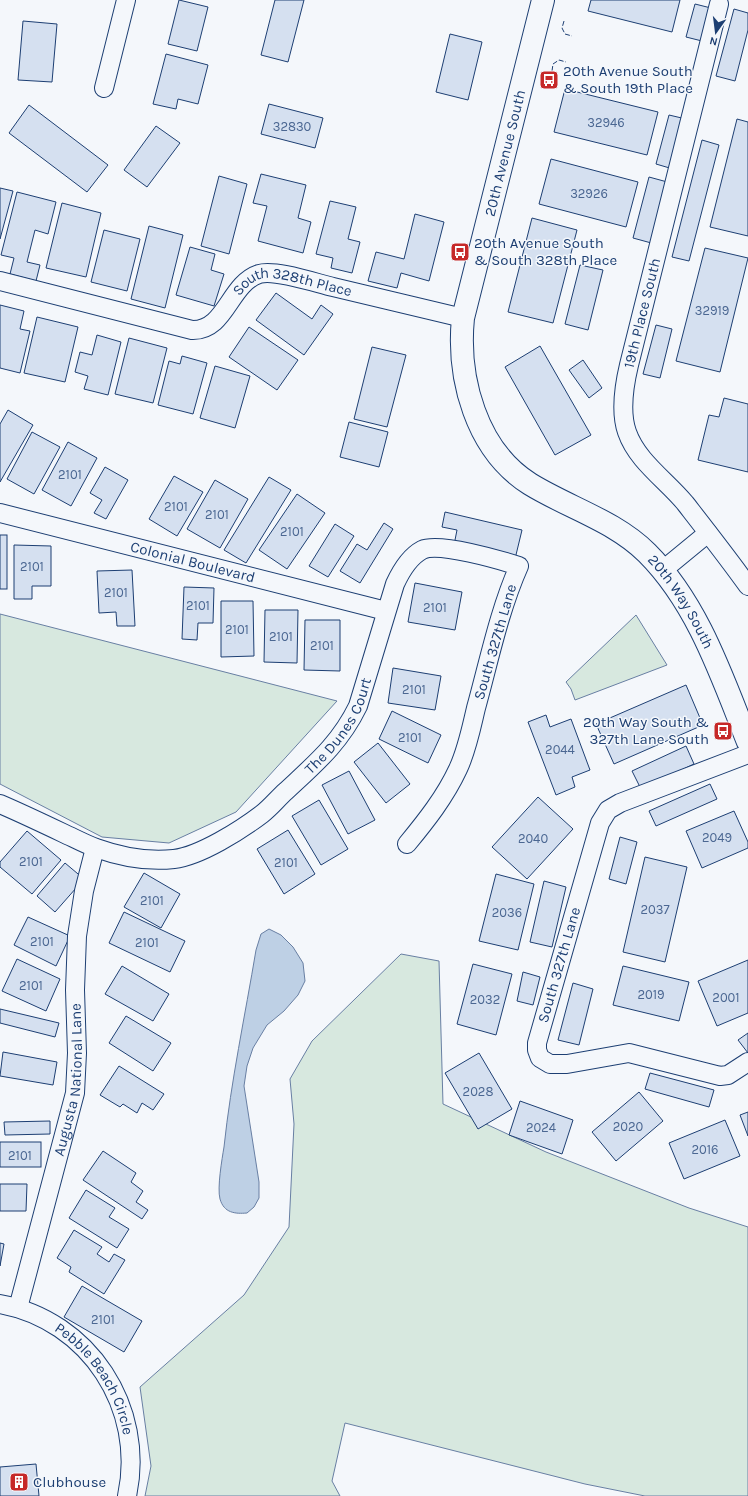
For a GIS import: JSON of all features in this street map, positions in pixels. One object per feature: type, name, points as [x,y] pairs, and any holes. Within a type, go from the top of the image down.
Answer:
[{"type":"street","points":[[104,88],[126,0]]},
{"type":"street","name":"20th Avenue South","points":[[543,0],[463,318],[462,351],[464,376],[469,395],[484,432],[499,454],[516,473],[530,483],[566,503]]},
{"type":"street","name":"19th Place South","points":[[719,4],[628,370],[624,396],[625,421],[626,430],[633,445],[648,465],[685,503],[748,586]]},
{"type":"street","name":"South 328th Place","points":[[0,281],[192,330],[202,330],[211,324],[220,316],[245,282],[255,276],[266,273],[273,273],[310,281],[463,318]]},
{"type":"street","name":"20th Way South","points":[[566,503],[602,521],[629,538],[646,552],[674,584],[697,624],[714,658],[748,742]]},
{"type":"street","name":"Colonial Boulevard","points":[[0,513],[386,611]]},
{"type":"street","points":[[663,570],[708,533]]},
{"type":"street","name":"The Dunes Court","points":[[0,804],[95,848],[121,856],[144,859],[175,859],[187,856],[212,845],[240,829],[263,813],[328,752],[339,739],[358,706],[395,584],[408,562],[423,550],[434,548],[481,555],[519,566]]},
{"type":"street","name":"South 327th Lane","points":[[407,844],[428,819],[444,795],[458,768],[469,736],[507,594],[519,566]]},
{"type":"street","name":"South 327th Lane","points":[[748,754],[620,803],[606,811],[599,826],[581,885],[537,1043],[540,1058],[545,1062],[552,1064],[567,1064],[629,1053],[720,1076],[728,1075],[748,1062]]},
{"type":"street","name":"Augusta National Lane","points":[[18,1308],[75,1093],[77,1054],[75,990],[77,936],[84,891],[95,848]]},
{"type":"street","name":"Pebble Beach Circle","points":[[0,1304],[18,1308],[43,1318],[66,1333],[89,1353],[110,1381],[127,1426],[131,1461],[127,1496]]},
{"type":"shaded area","points":[[0,614],[337,701],[236,812],[169,843],[102,837],[0,784]]},
{"type":"shaded area","points":[[636,615],[667,665],[575,700],[571,689],[566,682]]},
{"type":"shaded area","points":[[401,954],[439,961],[443,1104],[546,1152],[689,1208],[748,1227],[748,1496],[645,1496],[585,1484],[345,1423],[332,1481],[340,1496],[145,1496],[151,1466],[140,1387],[244,1295],[289,1227],[294,1124],[290,1079],[312,1041]]},
{"type":"water","points":[[269,929],[281,935],[293,947],[303,963],[305,981],[298,995],[284,1011],[267,1025],[253,1048],[247,1066],[244,1086],[259,1182],[259,1198],[254,1207],[247,1213],[234,1213],[230,1212],[224,1207],[220,1199],[220,1173],[234,1073],[256,950],[261,934]]},
{"type":"building","points":[[179,0],[208,7],[197,51],[168,44]]},
{"type":"building","points":[[275,0],[304,0],[288,62],[261,55]]},
{"type":"building","points":[[591,0],[680,0],[672,32],[588,11]]},
{"type":"building","points":[[695,4],[711,8],[702,41],[686,37]]},
{"type":"building","points":[[734,9],[748,13],[748,30],[735,81],[716,76]]},
{"type":"building","points":[[23,21],[57,24],[52,82],[18,80]]},
{"type":"building","points":[[450,34],[482,42],[468,100],[436,92]]},
{"type":"building","points":[[166,54],[208,65],[198,104],[178,99],[176,109],[153,104]]},
{"type":"building","points":[[565,89],[658,112],[647,155],[554,132]]},
{"type":"building","points":[[269,104],[323,118],[315,148],[261,134]]},
{"type":"building","points":[[29,105],[108,165],[87,192],[9,133]]},
{"type":"building","points":[[669,115],[686,119],[673,169],[656,164]]},
{"type":"building","points":[[737,119],[748,122],[748,236],[710,227]]},
{"type":"building","points":[[156,126],[180,143],[147,187],[124,170]]},
{"type":"building","points":[[702,140],[719,145],[689,261],[672,257]]},
{"type":"building","points":[[551,159],[638,182],[626,227],[539,204]]},
{"type":"building","points":[[261,174],[306,185],[298,218],[311,222],[303,253],[258,241],[267,206],[253,203]]},
{"type":"building","points":[[219,176],[247,184],[229,254],[201,246]]},
{"type":"building","points":[[649,177],[671,183],[655,244],[633,238]]},
{"type":"building","points":[[0,188],[13,191],[0,239]]},
{"type":"building","points":[[17,192],[56,202],[48,234],[35,230],[27,262],[40,265],[36,281],[10,274],[14,258],[1,255]]},
{"type":"building","points":[[330,201],[356,207],[348,239],[360,242],[352,273],[331,268],[333,258],[316,254]]},
{"type":"building","points":[[62,203],[101,213],[86,277],[46,268]]},
{"type":"building","points":[[415,214],[444,222],[429,281],[401,273],[397,288],[368,281],[376,252],[404,259]]},
{"type":"building","points":[[532,218],[577,230],[553,323],[508,312]]},
{"type":"building","points":[[149,226],[183,235],[165,308],[131,299]]},
{"type":"building","points":[[104,230],[140,239],[127,291],[91,282]]},
{"type":"building","points":[[190,247],[215,254],[211,270],[224,274],[214,306],[176,295]]},
{"type":"building","points":[[705,248],[748,258],[720,372],[676,361]]},
{"type":"building","points":[[580,265],[603,270],[588,330],[565,324]]},
{"type":"building","points":[[276,293],[312,319],[321,305],[333,314],[304,355],[256,320]]},
{"type":"building","points":[[0,305],[24,311],[20,329],[30,331],[20,373],[0,368]]},
{"type":"building","points":[[37,317],[78,327],[65,382],[24,373]]},
{"type":"building","points":[[656,325],[672,329],[660,378],[643,374]]},
{"type":"building","points":[[249,327],[298,360],[277,390],[229,357]]},
{"type":"building","points":[[97,335],[121,342],[108,395],[84,389],[88,376],[75,372],[80,352],[92,355]]},
{"type":"building","points":[[129,338],[167,348],[153,403],[115,394]]},
{"type":"building","points":[[540,346],[591,435],[555,455],[505,367]]},
{"type":"building","points":[[372,347],[406,355],[387,427],[354,419]]},
{"type":"building","points":[[182,356],[207,363],[193,414],[158,405],[169,361],[180,364]]},
{"type":"building","points":[[583,360],[602,388],[589,398],[569,370]]},
{"type":"building","points":[[215,366],[250,376],[235,428],[200,418]]},
{"type":"building","points":[[724,398],[748,404],[748,472],[698,460],[709,415],[719,417]]},
{"type":"building","points":[[8,410],[33,425],[0,482],[0,424]]},
{"type":"building","points":[[349,422],[388,432],[379,467],[340,457]]},
{"type":"building","points":[[32,432],[60,447],[34,494],[7,479]]},
{"type":"building","points":[[68,442],[97,458],[71,506],[42,490]]},
{"type":"building","points":[[105,467],[128,480],[106,519],[94,513],[102,500],[90,493]]},
{"type":"building","points":[[174,476],[203,492],[177,536],[149,519]]},
{"type":"building","points":[[269,477],[291,490],[246,563],[224,550]]},
{"type":"building","points":[[215,480],[248,499],[220,548],[187,529]]},
{"type":"building","points":[[297,494],[325,513],[287,569],[259,550]]},
{"type":"building","points":[[445,512],[522,530],[515,559],[454,545],[457,530],[442,527]]},
{"type":"building","points":[[384,523],[393,529],[360,583],[340,571],[357,544],[367,550]]},
{"type":"building","points":[[335,524],[354,536],[328,577],[309,566]]},
{"type":"building","points":[[0,535],[7,535],[7,589],[0,589]]},
{"type":"building","points":[[14,545],[51,546],[51,586],[32,586],[32,599],[14,599]]},
{"type":"building","points":[[132,570],[135,626],[117,626],[116,612],[99,613],[97,571]]},
{"type":"building","points":[[415,583],[462,592],[455,630],[408,622]]},
{"type":"building","points":[[184,587],[214,588],[213,623],[198,623],[197,640],[182,639]]},
{"type":"building","points":[[221,601],[253,601],[254,656],[221,657]]},
{"type":"building","points":[[265,610],[298,610],[297,663],[264,662]]},
{"type":"building","points":[[305,620],[340,620],[340,671],[304,670]]},
{"type":"building","points":[[393,668],[441,676],[435,710],[388,703]]},
{"type":"building","points":[[686,685],[703,725],[614,764],[596,724]]},
{"type":"building","points":[[392,711],[441,735],[428,763],[379,739]]},
{"type":"building","points":[[546,715],[550,727],[571,719],[590,770],[572,777],[575,787],[556,795],[528,722]]},
{"type":"building","points":[[378,743],[410,784],[386,803],[354,762]]},
{"type":"building","points":[[686,746],[694,764],[641,789],[632,771]]},
{"type":"building","points":[[349,771],[375,820],[348,834],[322,785]]},
{"type":"building","points":[[710,784],[717,799],[656,826],[649,811]]},
{"type":"building","points":[[538,797],[573,829],[527,879],[492,847]]},
{"type":"building","points":[[319,800],[348,849],[321,865],[292,816]]},
{"type":"building","points":[[734,811],[748,842],[748,848],[702,868],[686,831]]},
{"type":"building","points":[[288,830],[315,874],[284,894],[257,849]]},
{"type":"building","points":[[27,831],[61,860],[32,894],[0,867],[0,862]]},
{"type":"building","points":[[620,837],[637,842],[626,884],[609,879]]},
{"type":"building","points":[[645,857],[687,867],[665,962],[623,952]]},
{"type":"building","points":[[65,863],[84,879],[55,912],[37,896]]},
{"type":"building","points":[[144,873],[180,894],[161,928],[124,907]]},
{"type":"building","points":[[496,874],[534,884],[518,950],[479,941]]},
{"type":"building","points":[[544,881],[566,887],[552,947],[530,942]]},
{"type":"building","points":[[124,912],[185,941],[170,972],[109,943]]},
{"type":"building","points":[[28,917],[70,936],[56,966],[14,945]]},
{"type":"building","points":[[17,959],[60,979],[46,1011],[2,991]]},
{"type":"building","points":[[748,960],[748,1013],[717,1026],[698,981]]},
{"type":"building","points":[[473,964],[512,974],[496,1035],[457,1024]]},
{"type":"building","points":[[122,966],[169,994],[153,1021],[105,994]]},
{"type":"building","points":[[623,966],[689,982],[679,1021],[613,1005]]},
{"type":"building","points":[[523,972],[540,977],[533,1005],[517,1001]]},
{"type":"building","points":[[573,983],[593,989],[579,1045],[558,1040]]},
{"type":"building","points":[[0,1009],[59,1023],[55,1037],[0,1023]]},
{"type":"building","points":[[126,1016],[171,1043],[153,1071],[109,1043]]},
{"type":"building","points":[[748,1033],[748,1053],[738,1040]]},
{"type":"building","points":[[3,1052],[57,1062],[53,1085],[0,1076]]},
{"type":"building","points":[[479,1053],[512,1109],[478,1129],[445,1073]]},
{"type":"building","points":[[119,1066],[164,1094],[153,1110],[142,1103],[137,1113],[123,1104],[120,1107],[100,1095]]},
{"type":"building","points":[[650,1073],[714,1090],[709,1107],[645,1089]]},
{"type":"building","points":[[639,1092],[663,1121],[616,1161],[592,1132]]},
{"type":"building","points":[[520,1101],[573,1120],[562,1154],[509,1135]]},
{"type":"building","points":[[748,1112],[748,1136],[740,1115]]},
{"type":"building","points":[[725,1120],[740,1156],[684,1179],[669,1143]]},
{"type":"building","points":[[50,1121],[50,1134],[5,1135],[4,1122]]},
{"type":"building","points":[[0,1142],[41,1142],[41,1167],[0,1167]]},
{"type":"building","points":[[103,1151],[136,1173],[131,1182],[143,1191],[136,1202],[148,1210],[142,1219],[83,1180]]},
{"type":"building","points":[[0,1184],[27,1184],[26,1211],[0,1211]]},
{"type":"building","points":[[86,1190],[115,1208],[109,1217],[129,1229],[117,1248],[69,1218]]},
{"type":"building","points":[[74,1230],[102,1247],[97,1254],[109,1262],[114,1254],[125,1260],[104,1294],[69,1272],[71,1267],[57,1258]]},
{"type":"building","points":[[0,1243],[4,1244],[0,1266]]},
{"type":"building","points":[[82,1286],[142,1321],[124,1352],[64,1317]]},
{"type":"building","name":"Clubhouse","points":[[36,1464],[39,1496],[0,1496],[0,1467]]},
{"type":"fence","points":[[564,21],[562,28],[565,34],[572,36]]},
{"type":"fence","points":[[552,71],[553,64],[559,60],[566,62]]},
{"type":"place","name":"20th Avenue South & South 19th Place","points":[[549,80]]},
{"type":"place","name":"20th Avenue South & South 328th Place","points":[[460,252]]},
{"type":"place","name":"20th Way South & 327th Lane South","points":[[723,731]]},
{"type":"place","name":"Clubhouse","points":[[19,1482]]}]
